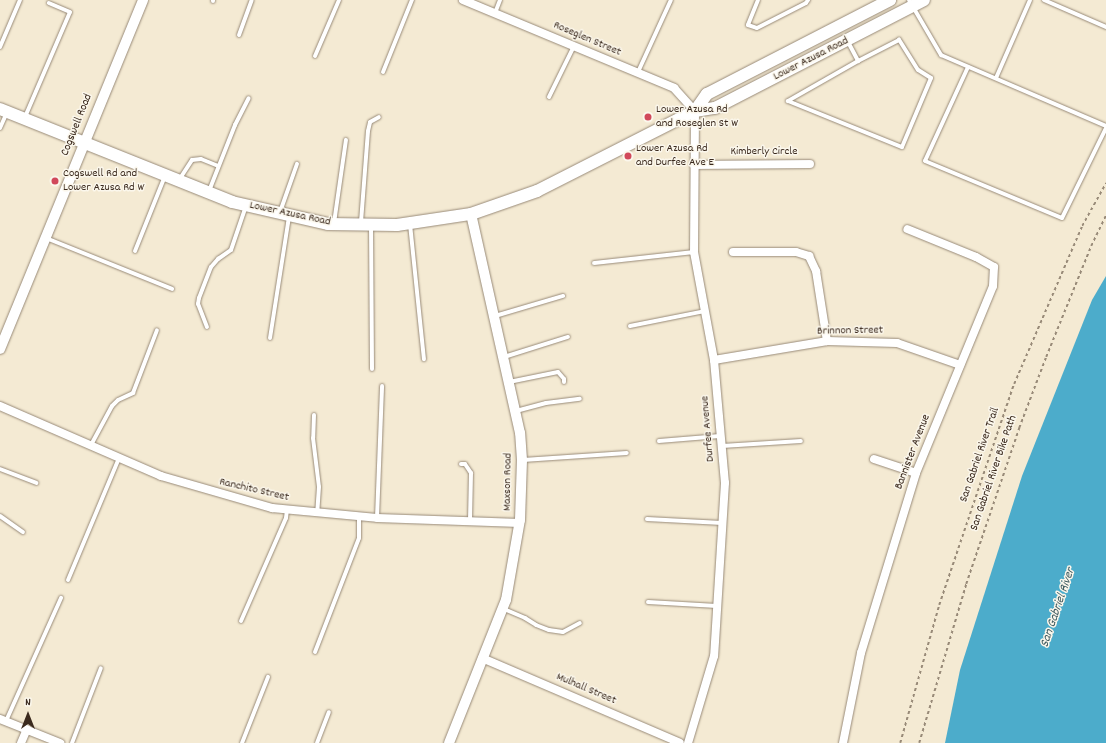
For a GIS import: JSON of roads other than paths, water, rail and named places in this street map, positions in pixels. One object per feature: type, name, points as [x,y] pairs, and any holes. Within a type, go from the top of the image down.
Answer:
[{"type":"main road","name":"Lower Azusa Road","points":[[695,111],[707,94],[890,0]]},
{"type":"main road","name":"Lower Azusa Road","points":[[3,110],[84,144],[232,202],[334,224],[397,225],[471,214],[537,192],[695,111],[715,108],[847,40],[911,3],[924,0]]},
{"type":"street","name":"Cogswell Road","points":[[0,349],[143,0]]},
{"type":"street","name":"Roseglen Street","points":[[463,0],[674,88],[695,111]]},
{"type":"street","name":"Durfee Avenue","points":[[688,743],[714,656],[725,483],[714,360],[694,252],[695,111]]},
{"type":"street","name":"Kimberly Circle","points":[[694,164],[810,164]]},
{"type":"street","name":"Maxson Road","points":[[449,743],[506,600],[520,523],[522,460],[515,411],[471,214]]},
{"type":"street","name":"Bannister Avenue","points":[[843,743],[861,653],[916,473],[993,286],[994,267],[976,256],[907,229]]},
{"type":"street","points":[[733,252],[796,252],[809,256],[816,271],[826,341]]},
{"type":"street","name":"Brinnon Street","points":[[714,360],[826,341],[897,343],[960,365]]},
{"type":"street","name":"Ranchito Street","points":[[0,406],[161,476],[272,508],[377,518],[520,523]]},
{"type":"street","points":[[874,459],[916,473]]},
{"type":"street","name":"Mulhall Street","points":[[482,658],[680,743]]},
{"type":"street","points":[[3,720],[60,743]]},
{"type":"street","points":[[21,743],[27,730]]},
{"type":"lane","points":[[0,47],[20,0]]},
{"type":"lane","points":[[239,35],[252,0]]},
{"type":"lane","points":[[316,56],[339,0]]},
{"type":"lane","points":[[383,72],[412,0]]},
{"type":"lane","points":[[495,13],[500,0]]},
{"type":"lane","points":[[638,72],[671,0]]},
{"type":"lane","points":[[758,0],[748,25],[757,28],[806,3],[808,0]]},
{"type":"lane","points":[[996,78],[1030,0]]},
{"type":"lane","points":[[1044,0],[1106,27]]},
{"type":"lane","points":[[25,119],[70,12],[49,3]]},
{"type":"lane","points":[[911,3],[941,55],[1106,127],[1062,218],[926,161],[968,67]]},
{"type":"lane","points":[[847,40],[858,61]]},
{"type":"lane","points":[[899,40],[918,70],[931,78],[902,147],[788,101],[858,61],[899,40]]},
{"type":"lane","points":[[549,97],[574,46]]},
{"type":"lane","points":[[208,193],[234,125],[249,98]]},
{"type":"lane","points":[[0,128],[3,110]]},
{"type":"lane","points":[[372,369],[366,225],[368,131],[370,122],[379,117]]},
{"type":"lane","points":[[334,224],[346,140]]},
{"type":"lane","points":[[179,181],[192,160],[201,159],[218,166]]},
{"type":"lane","points":[[270,338],[284,214],[297,164]]},
{"type":"lane","points":[[135,251],[165,176]]},
{"type":"lane","points":[[207,327],[198,304],[199,298],[211,267],[218,259],[231,250],[246,206]]},
{"type":"lane","points":[[410,223],[424,359]]},
{"type":"lane","points":[[45,238],[172,289]]},
{"type":"lane","points":[[594,263],[694,252]]},
{"type":"lane","points":[[494,316],[563,296]]},
{"type":"lane","points":[[630,326],[705,311]]},
{"type":"lane","points":[[91,446],[112,406],[118,400],[133,393],[157,330]]},
{"type":"lane","points":[[503,357],[568,337]]},
{"type":"lane","points":[[509,382],[558,372],[564,379],[564,382]]},
{"type":"lane","points":[[377,518],[382,386]]},
{"type":"lane","points":[[515,411],[546,404],[580,399]]},
{"type":"lane","points":[[314,416],[313,438],[319,487],[317,513]]},
{"type":"lane","points":[[660,442],[721,436]]},
{"type":"lane","points":[[722,446],[801,442]]},
{"type":"lane","points":[[522,460],[627,453]]},
{"type":"lane","points":[[68,580],[120,458]]},
{"type":"lane","points":[[460,464],[465,464],[471,473],[470,522]]},
{"type":"lane","points":[[0,468],[36,483]]},
{"type":"lane","points":[[241,621],[286,518],[287,510]]},
{"type":"lane","points":[[0,516],[23,532]]},
{"type":"lane","points":[[315,652],[359,538],[360,516]]},
{"type":"lane","points":[[647,519],[723,523]]},
{"type":"lane","points":[[3,720],[61,598]]},
{"type":"lane","points":[[648,602],[717,606]]},
{"type":"lane","points":[[503,608],[549,630],[563,632],[580,623]]},
{"type":"lane","points":[[72,743],[102,668]]},
{"type":"lane","points":[[242,743],[268,676]]},
{"type":"lane","points":[[317,743],[329,712]]},
{"type":"water","name":"San Gabriel River","points":[[1106,276],[1106,743],[945,743],[960,670],[1022,476],[1092,300]]},
{"type":"place","name":"Lower Azusa Rd and Roseglen St W","points":[[648,117]]},
{"type":"place","name":"Lower Azusa Rd and Durfee Ave E","points":[[628,156]]},
{"type":"place","name":"Cogswell Rd and Lower Azusa Rd W","points":[[55,181]]}]
